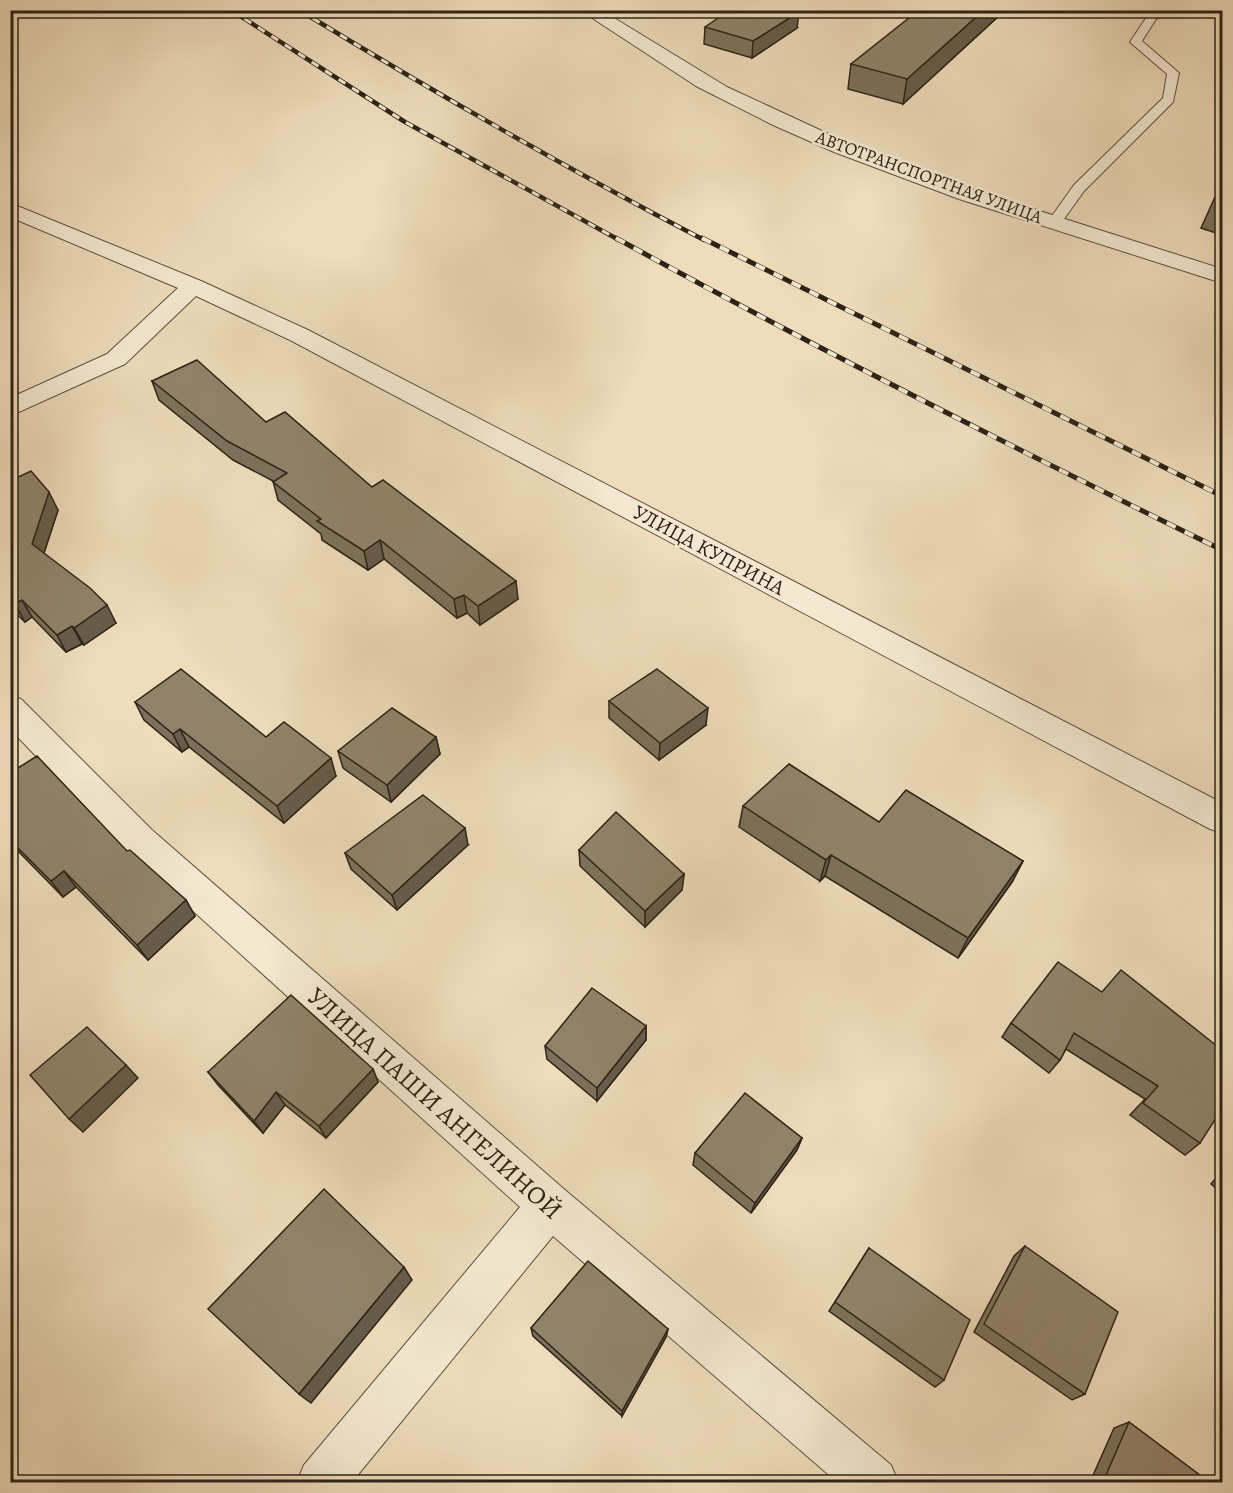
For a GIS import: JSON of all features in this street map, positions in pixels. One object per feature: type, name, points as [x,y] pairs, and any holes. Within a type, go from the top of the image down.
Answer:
[{"type":"street","name":"АВТОТРАНСПОРТНАЯ УЛИЦА","points":[[588,10],[719,91],[845,150],[1054,223],[1222,276]]},
{"type":"street","name":"УЛИЦА КУПРИНА","points":[[10,209],[194,286],[299,335],[1222,819]]},
{"type":"street","points":[[10,408],[116,359],[194,286]]},
{"type":"street","name":"УЛИЦА ПАШИ АНГЕЛИНОЙ","points":[[10,708],[140,841],[550,1205],[874,1482]]},
{"type":"street","points":[[321,1482],[550,1205]]},
{"type":"lane","points":[[1054,223],[1079,188],[1169,99],[1173,73],[1136,42],[1152,17],[1170,10]]},
{"type":"building","points":[[730,10],[795,10],[799,12],[753,41],[705,27]]},
{"type":"building","points":[[919,10],[984,10],[907,79],[851,64]]},
{"type":"building","points":[[1222,185],[1222,199],[1215,197]]},
{"type":"building","points":[[197,360],[266,422],[285,412],[372,487],[383,480],[516,581],[478,606],[464,595],[454,599],[380,540],[364,551],[317,521],[321,519],[273,482],[287,473],[227,441],[152,381]]},
{"type":"building","points":[[31,471],[49,492],[32,544],[90,588],[107,605],[74,628],[72,626],[57,635],[22,600],[15,604],[10,601],[10,481]]},
{"type":"building","points":[[181,669],[266,737],[284,722],[331,758],[277,806],[180,729],[173,734],[135,702]]},
{"type":"building","points":[[657,669],[708,708],[660,743],[609,701]]},
{"type":"building","points":[[392,708],[436,737],[387,785],[338,751]]},
{"type":"building","points":[[37,756],[127,851],[130,850],[186,900],[137,945],[64,871],[51,881],[10,840],[10,773]]},
{"type":"building","points":[[789,764],[879,822],[906,790],[1023,861],[968,938],[831,855],[826,860],[743,806]]},
{"type":"building","points":[[423,795],[465,828],[392,895],[345,853]]},
{"type":"building","points":[[616,812],[684,874],[645,911],[579,850]]},
{"type":"building","points":[[1058,962],[1102,992],[1121,970],[1222,1050],[1222,1109],[1200,1143],[1143,1103],[1158,1086],[1074,1033],[1060,1060],[1011,1023]]},
{"type":"building","points":[[592,988],[646,1026],[597,1088],[545,1046]]},
{"type":"building","points":[[291,995],[373,1069],[319,1126],[276,1092],[254,1121],[208,1072]]},
{"type":"building","points":[[87,1027],[126,1065],[69,1119],[30,1075]]},
{"type":"building","points":[[745,1093],[802,1138],[755,1203],[695,1153]]},
{"type":"building","points":[[324,1189],[404,1267],[299,1394],[208,1309]]},
{"type":"building","points":[[1025,1246],[1118,1312],[1085,1394],[984,1324]]},
{"type":"building","points":[[869,1248],[970,1320],[944,1380],[835,1302]]},
{"type":"building","points":[[588,1261],[668,1329],[622,1411],[531,1328]]},
{"type":"building","points":[[1129,1422],[1209,1482],[1103,1482]]},
{"type":"railway","points":[[231,10],[405,122],[619,240]]},
{"type":"railway","points":[[299,10],[500,128],[704,240]]},
{"type":"railway","points":[[616,238],[917,398],[1222,550]]},
{"type":"railway","points":[[702,238],[1222,496]]}]
